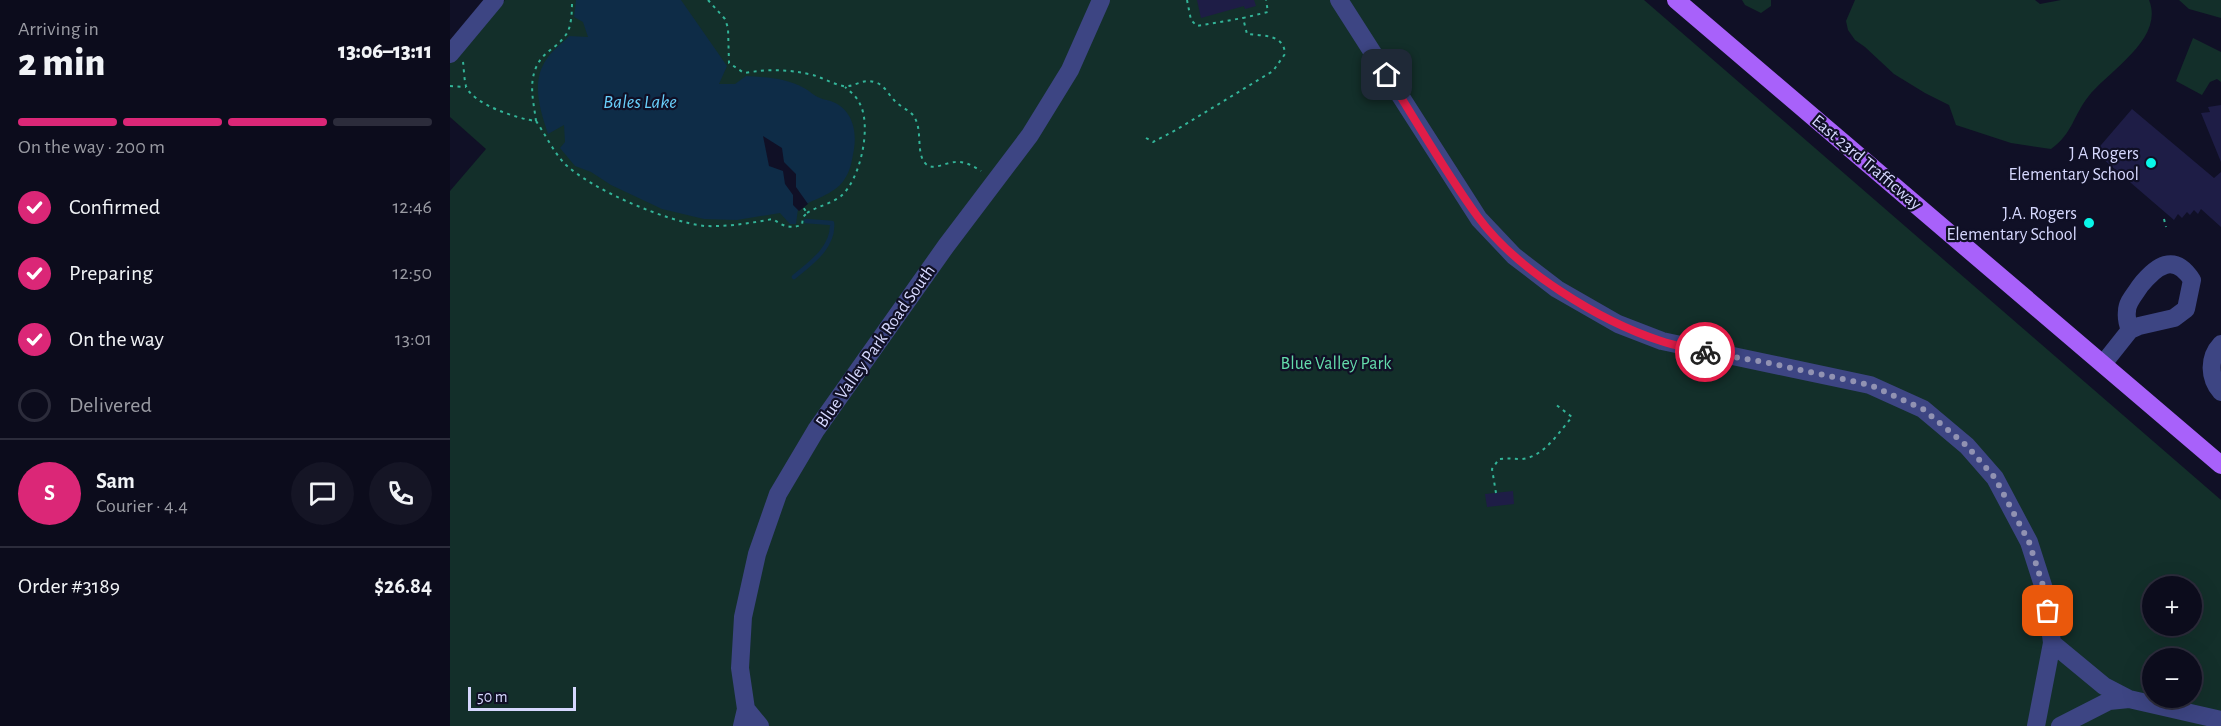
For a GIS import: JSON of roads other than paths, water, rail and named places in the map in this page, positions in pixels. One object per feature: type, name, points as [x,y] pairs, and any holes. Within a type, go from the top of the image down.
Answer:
[{"type":"main road","name":"East 23rd Trafficway","points":[[1676,0],[2221,465]]},
{"type":"street","points":[[457,58],[495,0]]},
{"type":"street","name":"Blue Valley Park Road South","points":[[744,717],[740,668],[743,616],[757,555],[778,494],[823,420],[946,246],[1030,135],[1065,79],[1101,0]]},
{"type":"street","points":[[1339,0],[1479,219],[1514,256],[1557,289],[1618,324],[1662,341],[1870,385],[1923,409],[1967,446],[1995,478],[2029,542],[2046,595],[2052,643],[2036,726]]},
{"type":"street","points":[[2103,364],[2130,330]]},
{"type":"street","points":[[2221,344],[2211,360],[2212,373],[2221,392]]},
{"type":"street","points":[[2052,643],[2104,686],[2129,699],[2221,720]]},
{"type":"street","points":[[2060,726],[2109,701],[2129,699]]},
{"type":"street","points":[[744,717],[760,726]]},
{"type":"water","name":"Bales Lake","points":[[576,0],[681,0],[727,66],[719,84],[735,84],[746,76],[776,79],[806,89],[845,110],[852,121],[855,135],[852,161],[844,180],[829,193],[798,209],[796,224],[790,224],[780,213],[737,220],[704,219],[662,209],[575,166],[560,148],[565,142],[564,125],[548,134],[540,106],[538,87],[541,69],[554,50],[569,36],[588,37],[583,22],[574,17]]},
{"type":"waterway","points":[[794,277],[820,254],[832,232],[832,223],[806,221]]},
{"type":"place","name":"J A Rogers Elementary School","points":[[2151,163]]},
{"type":"place","name":"J.A. Rogers Elementary School","points":[[2089,223]]},
{"type":"park label","name":"Blue Valley Park","points":[[1336,363]]}]
